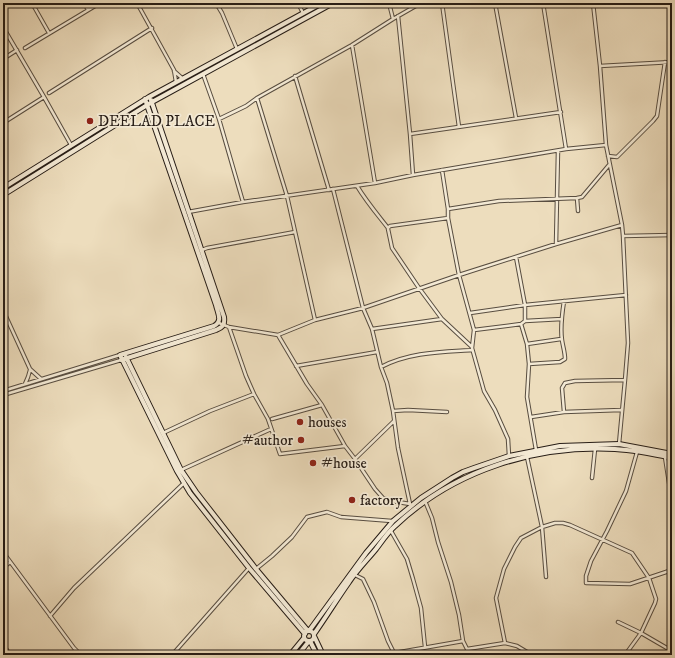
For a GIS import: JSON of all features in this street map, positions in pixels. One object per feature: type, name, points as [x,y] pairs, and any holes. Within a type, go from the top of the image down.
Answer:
[{"type":"main road","points":[[3,188],[147,98],[322,3]]},
{"type":"main road","points":[[3,195],[147,104],[333,3]]},
{"type":"main road","points":[[147,98],[152,102],[188,212],[190,224],[202,250],[224,317],[224,325],[216,330],[121,357],[177,471],[190,492],[249,568],[306,634]]},
{"type":"main road","points":[[126,356],[214,326],[219,323],[220,318],[190,224],[147,104],[147,98]]},
{"type":"main road","points":[[126,356],[181,470],[196,492],[306,634],[306,640],[309,641],[317,655]]},
{"type":"main road","points":[[290,655],[366,553],[393,521],[410,505],[463,472],[509,456],[560,446],[619,444],[672,454]]},
{"type":"main road","points":[[298,655],[309,641],[313,639],[314,635],[354,575],[394,526],[425,501],[450,485],[479,471],[527,457],[561,451],[616,449],[672,458]]},
{"type":"main road","points":[[306,634],[313,633],[323,655]]},
{"type":"street","points":[[32,3],[49,33]]},
{"type":"street","points":[[84,3],[88,10]]},
{"type":"street","points":[[25,48],[100,3]]},
{"type":"street","points":[[137,3],[174,70],[176,82]]},
{"type":"street","points":[[216,3],[222,13],[237,49]]},
{"type":"street","points":[[298,3],[304,13]]},
{"type":"street","points":[[389,3],[393,19]]},
{"type":"street","points":[[219,119],[246,106],[257,98],[352,45],[421,3]]},
{"type":"street","points":[[442,3],[459,126]]},
{"type":"street","points":[[495,3],[516,118]]},
{"type":"street","points":[[543,3],[566,149]]},
{"type":"street","points":[[593,3],[600,66],[606,145],[622,225],[628,343],[619,444]]},
{"type":"street","points":[[669,3],[672,51]]},
{"type":"street","points":[[398,16],[413,175]]},
{"type":"street","points":[[3,27],[71,145]]},
{"type":"street","points":[[49,93],[152,28]]},
{"type":"street","points":[[352,45],[375,183]]},
{"type":"street","points":[[3,59],[17,50]]},
{"type":"street","points":[[608,156],[617,157],[654,121],[657,116],[665,62]]},
{"type":"street","points":[[600,66],[672,62]]},
{"type":"street","points":[[174,70],[183,78]]},
{"type":"street","points":[[203,74],[219,119],[243,202]]},
{"type":"street","points":[[295,76],[329,190]]},
{"type":"street","points":[[3,123],[44,97]]},
{"type":"street","points":[[257,98],[287,196],[316,320]]},
{"type":"street","points":[[410,134],[561,112]]},
{"type":"street","points":[[188,212],[243,202],[358,186],[566,149],[606,145]]},
{"type":"street","points":[[556,244],[558,151]]},
{"type":"street","points":[[448,209],[499,201],[582,197],[610,165]]},
{"type":"street","points":[[442,170],[448,218],[459,275],[474,330],[472,349],[484,391],[495,410],[508,439],[509,456]]},
{"type":"street","points":[[358,186],[362,194],[388,228],[392,248],[419,288],[442,319],[472,349]]},
{"type":"street","points":[[278,335],[345,446],[375,488],[383,498],[410,505],[398,448],[387,383],[381,367],[372,329],[363,308],[333,189]]},
{"type":"street","points":[[577,198],[578,211]]},
{"type":"street","points":[[388,228],[390,226],[448,218]]},
{"type":"street","points":[[219,323],[229,327],[278,335],[316,320],[363,308],[459,275],[622,225]]},
{"type":"street","points":[[202,250],[295,232]]},
{"type":"street","points":[[622,236],[672,235]]},
{"type":"street","points":[[516,257],[525,305],[525,321]]},
{"type":"street","points":[[470,313],[525,305],[626,294]]},
{"type":"street","points":[[529,364],[560,362],[565,359],[561,339],[564,301]]},
{"type":"street","points":[[3,310],[30,369],[41,379]]},
{"type":"street","points":[[372,329],[442,319]]},
{"type":"street","points":[[474,330],[521,324],[525,321],[562,319]]},
{"type":"street","points":[[521,324],[527,344],[529,364],[528,397],[536,450]]},
{"type":"street","points":[[229,327],[244,371],[254,394],[268,419],[279,452],[282,454],[345,446]]},
{"type":"street","points":[[527,344],[561,339]]},
{"type":"street","points":[[381,367],[390,362],[425,353],[472,349]]},
{"type":"street","points":[[296,366],[377,352]]},
{"type":"street","points":[[3,391],[121,357]]},
{"type":"street","points":[[3,395],[121,357]]},
{"type":"street","points":[[25,384],[30,369]]},
{"type":"street","points":[[564,412],[562,388],[565,384],[575,381],[625,380]]},
{"type":"street","points":[[163,433],[210,411],[254,394]]},
{"type":"street","points":[[272,419],[322,406]]},
{"type":"street","points":[[392,411],[408,410],[447,412]]},
{"type":"street","points":[[531,417],[564,412],[621,410]]},
{"type":"street","points":[[355,459],[394,421]]},
{"type":"street","points":[[181,470],[271,429]]},
{"type":"street","points":[[592,478],[595,449]]},
{"type":"street","points":[[637,452],[626,491],[603,540],[591,561],[586,576],[586,583],[630,584],[672,570]]},
{"type":"street","points":[[527,457],[542,526],[546,577]]},
{"type":"street","points":[[665,457],[672,502]]},
{"type":"street","points":[[50,616],[74,588],[184,483]]},
{"type":"street","points":[[425,501],[432,518],[451,582],[459,615],[463,641],[469,655]]},
{"type":"street","points":[[256,569],[292,537],[307,517],[327,512],[341,518],[393,521]]},
{"type":"street","points":[[505,643],[496,598],[504,570],[515,547],[522,538],[542,526],[563,523],[632,553],[649,578],[656,598],[641,633],[625,655]]},
{"type":"street","points":[[391,531],[407,559],[422,608],[425,647]]},
{"type":"street","points":[[3,552],[74,648],[81,655]]},
{"type":"street","points":[[3,568],[10,562]]},
{"type":"street","points":[[172,655],[249,568]]},
{"type":"street","points":[[354,575],[363,579],[374,602],[392,654]]},
{"type":"street","points":[[618,622],[672,651]]},
{"type":"street","points":[[383,655],[463,641]]},
{"type":"street","points":[[467,649],[505,643],[517,646],[532,655]]},
{"type":"street","points":[[3,644],[10,655]]},
{"type":"place","name":"DEELAD PLACE","points":[[90,121]]},
{"type":"place","name":"houses","points":[[300,422]]},
{"type":"place","name":"#author","points":[[301,440]]},
{"type":"place","name":"#house","points":[[313,463]]},
{"type":"place","name":"factory","points":[[352,500]]}]
